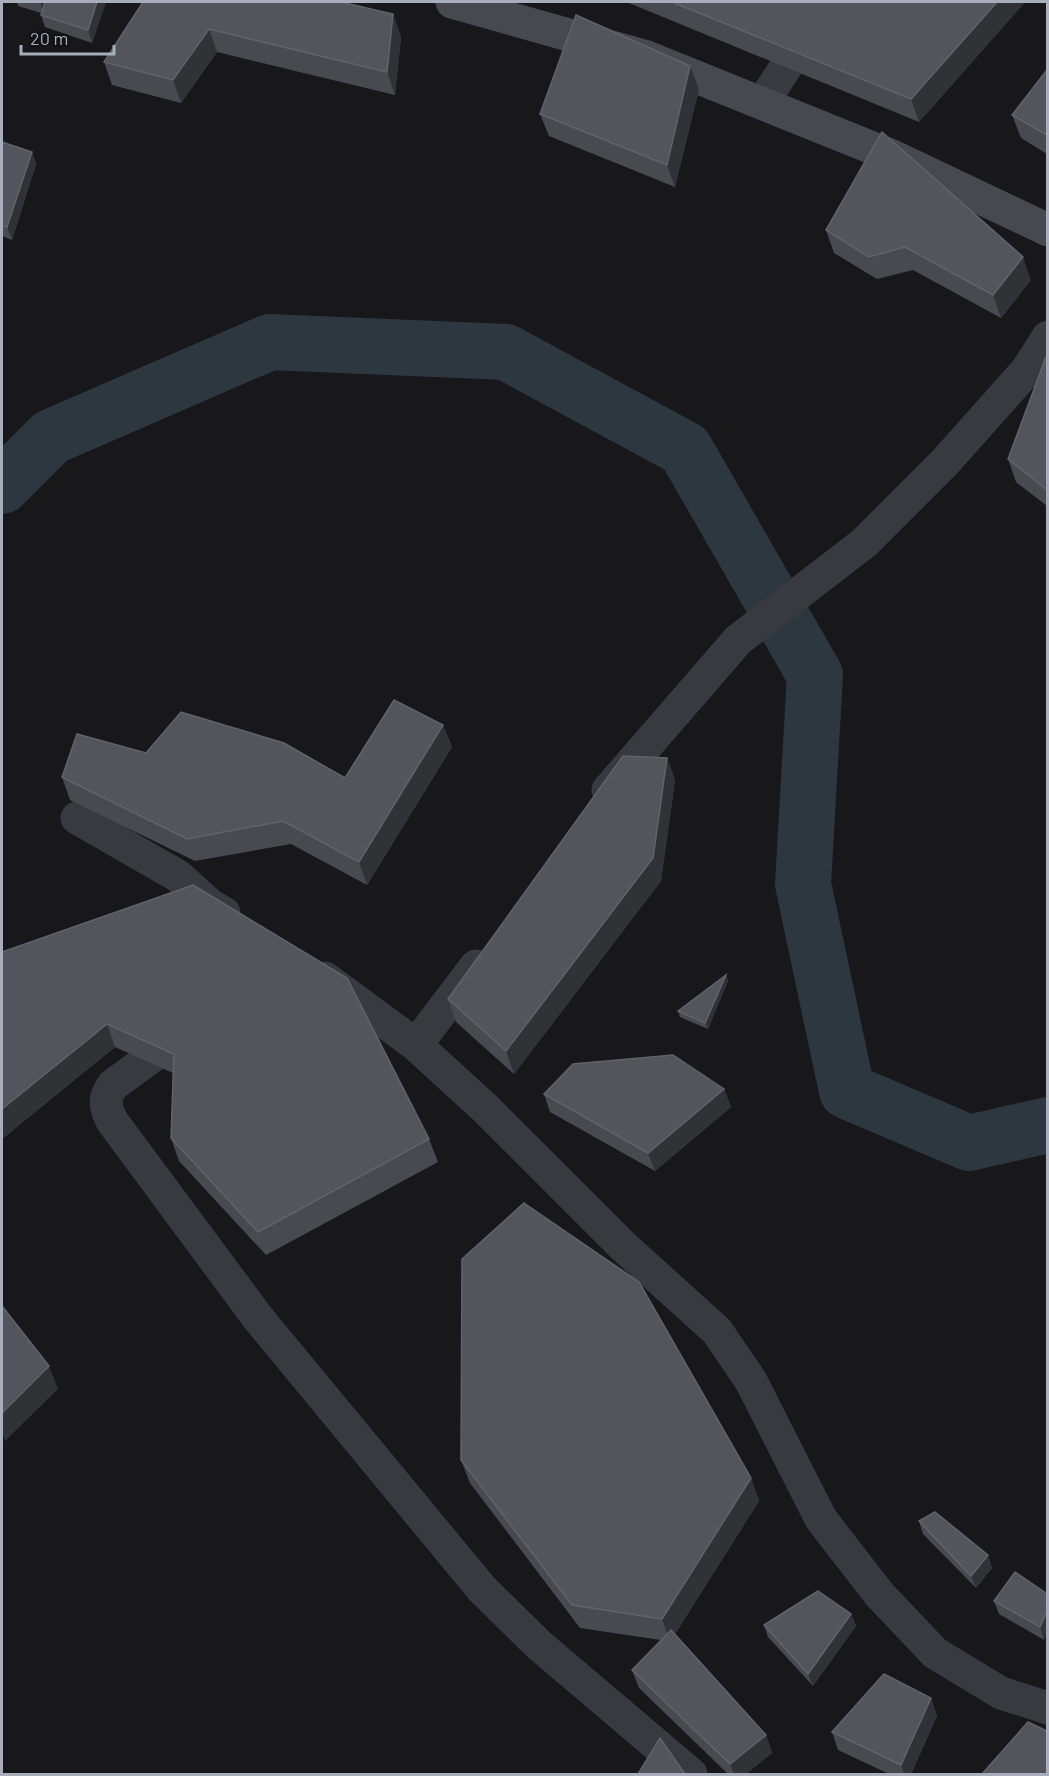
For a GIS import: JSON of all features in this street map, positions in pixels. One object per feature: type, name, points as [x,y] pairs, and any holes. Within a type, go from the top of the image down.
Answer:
[{"type":"street","points":[[452,2],[648,57],[890,155],[1047,230]]},
{"type":"street","points":[[763,102],[828,2]]},
{"type":"street","points":[[592,812],[627,765],[738,640],[864,543],[968,436],[1027,370],[1047,337]]},
{"type":"street","points":[[77,818],[178,876],[196,910],[247,927]]},
{"type":"street","points":[[416,1046],[494,943]]},
{"type":"street","points":[[302,961],[416,1046],[486,1109],[623,1246],[717,1331],[751,1381],[821,1519],[879,1594],[935,1653],[1001,1693],[1047,1708]]},
{"type":"street","points":[[208,1016],[113,1085],[105,1095],[105,1107],[112,1121],[258,1318],[482,1589],[539,1645],[691,1774]]},
{"type":"building","points":[[45,2],[97,2],[88,30],[41,15]]},
{"type":"building","points":[[143,2],[341,2],[393,14],[387,72],[209,29],[173,80],[104,62]]},
{"type":"building","points":[[672,2],[997,2],[911,99]]},
{"type":"building","points":[[576,15],[690,66],[667,165],[540,114]]},
{"type":"building","points":[[1047,70],[1047,135],[1012,115]]},
{"type":"building","points":[[882,132],[1023,257],[993,295],[905,247],[869,257],[826,230]]},
{"type":"building","points":[[2,142],[32,152],[7,227],[2,226]]},
{"type":"building","points":[[1047,356],[1047,490],[1008,459]]},
{"type":"building","points":[[394,700],[443,725],[359,862],[283,821],[187,839],[62,777],[77,734],[146,753],[181,712],[284,743],[345,778]]},
{"type":"building","points":[[623,756],[667,758],[653,858],[506,1051],[448,999]]},
{"type":"building","points":[[193,885],[347,978],[429,1139],[258,1232],[171,1138],[174,1054],[107,1024],[2,1109],[2,952]]},
{"type":"building","points":[[726,975],[705,1023],[678,1011]]},
{"type":"building","points":[[673,1055],[724,1089],[648,1153],[544,1094],[573,1064]]},
{"type":"building","points":[[524,1203],[639,1282],[751,1478],[662,1619],[572,1605],[461,1460],[462,1259]]},
{"type":"building","points":[[2,1306],[49,1366],[2,1413]]},
{"type":"building","points":[[935,1512],[988,1555],[971,1576],[919,1521]]},
{"type":"building","points":[[1015,1572],[1047,1594],[1047,1611],[1040,1627],[994,1601]]},
{"type":"building","points":[[818,1591],[851,1614],[808,1674],[764,1625]]},
{"type":"building","points":[[671,1630],[766,1735],[730,1764],[632,1670]]},
{"type":"building","points":[[884,1674],[931,1698],[901,1765],[832,1732]]},
{"type":"building","points":[[1028,1722],[1047,1731],[1047,1774],[982,1774]]},
{"type":"building","points":[[660,1738],[685,1774],[638,1774]]},
{"type":"waterway","points":[[2,486],[51,437],[270,342],[506,352],[685,449],[815,675],[803,884],[847,1091],[969,1143],[1048,1125]]}]
